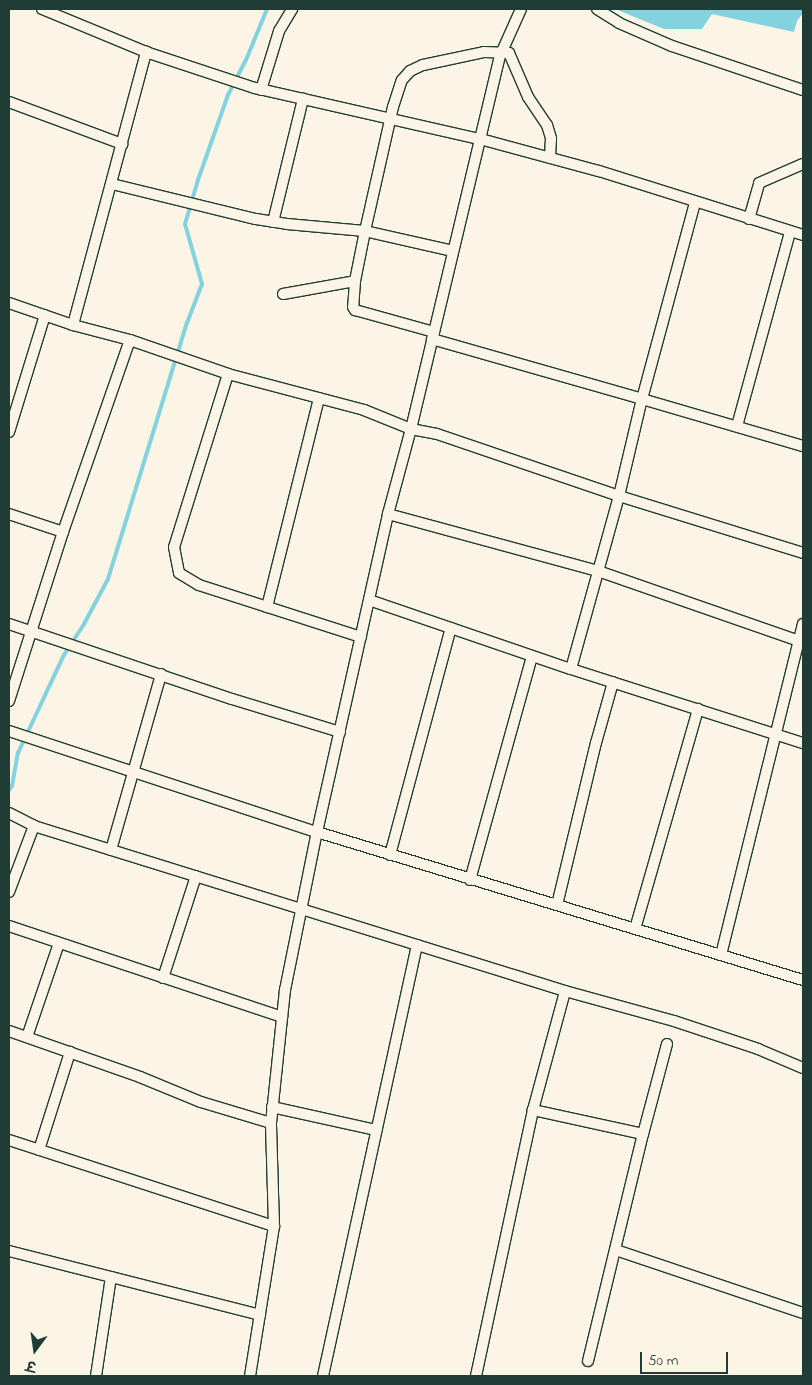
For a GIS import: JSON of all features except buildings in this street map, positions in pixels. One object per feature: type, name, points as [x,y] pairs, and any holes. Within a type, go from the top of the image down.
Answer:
[{"type":"street","points":[[42,9],[146,52],[224,80],[480,139],[599,171],[695,203],[803,235]]},
{"type":"street","points":[[258,89],[279,31],[292,9]]},
{"type":"street","points":[[250,1376],[274,1226],[271,1123],[285,990],[303,911],[317,832],[388,514],[411,429],[502,51],[521,9]]},
{"type":"street","points":[[597,9],[619,23],[672,46],[803,90]]},
{"type":"street","points":[[550,158],[551,138],[547,125],[528,97],[516,73],[513,58],[509,53],[502,51],[438,61],[410,71],[402,80],[397,92],[365,231],[355,280],[355,310],[642,399],[803,446]]},
{"type":"street","points":[[73,325],[146,52]]},
{"type":"street","points":[[273,222],[303,99]]},
{"type":"street","points":[[9,102],[122,144]]},
{"type":"street","points":[[748,219],[759,183],[803,164]]},
{"type":"street","points":[[112,184],[273,222],[365,231],[453,251]]},
{"type":"street","points":[[571,669],[619,496],[642,399],[695,203]]},
{"type":"street","points":[[737,426],[790,232]]},
{"type":"street","points":[[283,294],[355,280]]},
{"type":"street","points":[[9,303],[73,325],[130,340],[160,352],[194,361],[228,374],[364,410],[411,429],[437,434],[619,496],[803,553]]},
{"type":"street","points":[[9,432],[12,409],[45,315]]},
{"type":"street","points":[[9,701],[63,532],[130,340]]},
{"type":"street","points":[[228,374],[174,547],[175,561],[179,573],[199,585],[361,637]]},
{"type":"street","points":[[267,607],[319,398]]},
{"type":"street","points":[[9,514],[63,532]]},
{"type":"street","points":[[388,514],[598,570],[799,641]]},
{"type":"street","points":[[369,600],[571,669],[803,743]]},
{"type":"street","points":[[9,624],[232,699],[340,732]]},
{"type":"street","points":[[721,955],[803,624]]},
{"type":"street","points":[[390,855],[451,628]]},
{"type":"street","points":[[470,880],[532,656]]},
{"type":"street","points":[[111,850],[161,674]]},
{"type":"street","points":[[556,906],[613,682]]},
{"type":"street","points":[[635,929],[698,709]]},
{"type":"street","points":[[12,732],[390,855],[803,980]]},
{"type":"street","points":[[9,813],[34,826],[417,946],[674,1022],[758,1049],[803,1068]]},
{"type":"street","points":[[9,892],[34,826]]},
{"type":"street","points":[[163,978],[196,876]]},
{"type":"street","points":[[9,926],[282,1017]]},
{"type":"street","points":[[27,1037],[59,943]]},
{"type":"street","points":[[323,1376],[417,946]]},
{"type":"street","points":[[476,1376],[532,1110],[565,991]]},
{"type":"street","points":[[9,1031],[201,1102],[271,1123]]},
{"type":"street","points":[[588,1361],[643,1134],[667,1044]]},
{"type":"street","points":[[38,1150],[70,1052]]},
{"type":"street","points":[[272,1107],[376,1130]]},
{"type":"street","points":[[532,1110],[643,1134]]},
{"type":"street","points":[[9,1140],[274,1226]]},
{"type":"street","points":[[616,1250],[803,1313]]},
{"type":"street","points":[[9,1252],[260,1315]]},
{"type":"street","points":[[96,1376],[111,1277]]},
{"type":"water","points":[[615,9],[803,9],[803,13],[797,21],[794,32],[712,14],[702,29],[664,29]]},
{"type":"waterway","points":[[9,790],[12,786],[18,753],[64,655],[84,624],[108,579],[187,323],[202,284],[185,224],[198,180],[228,95],[246,60],[267,9]]}]
